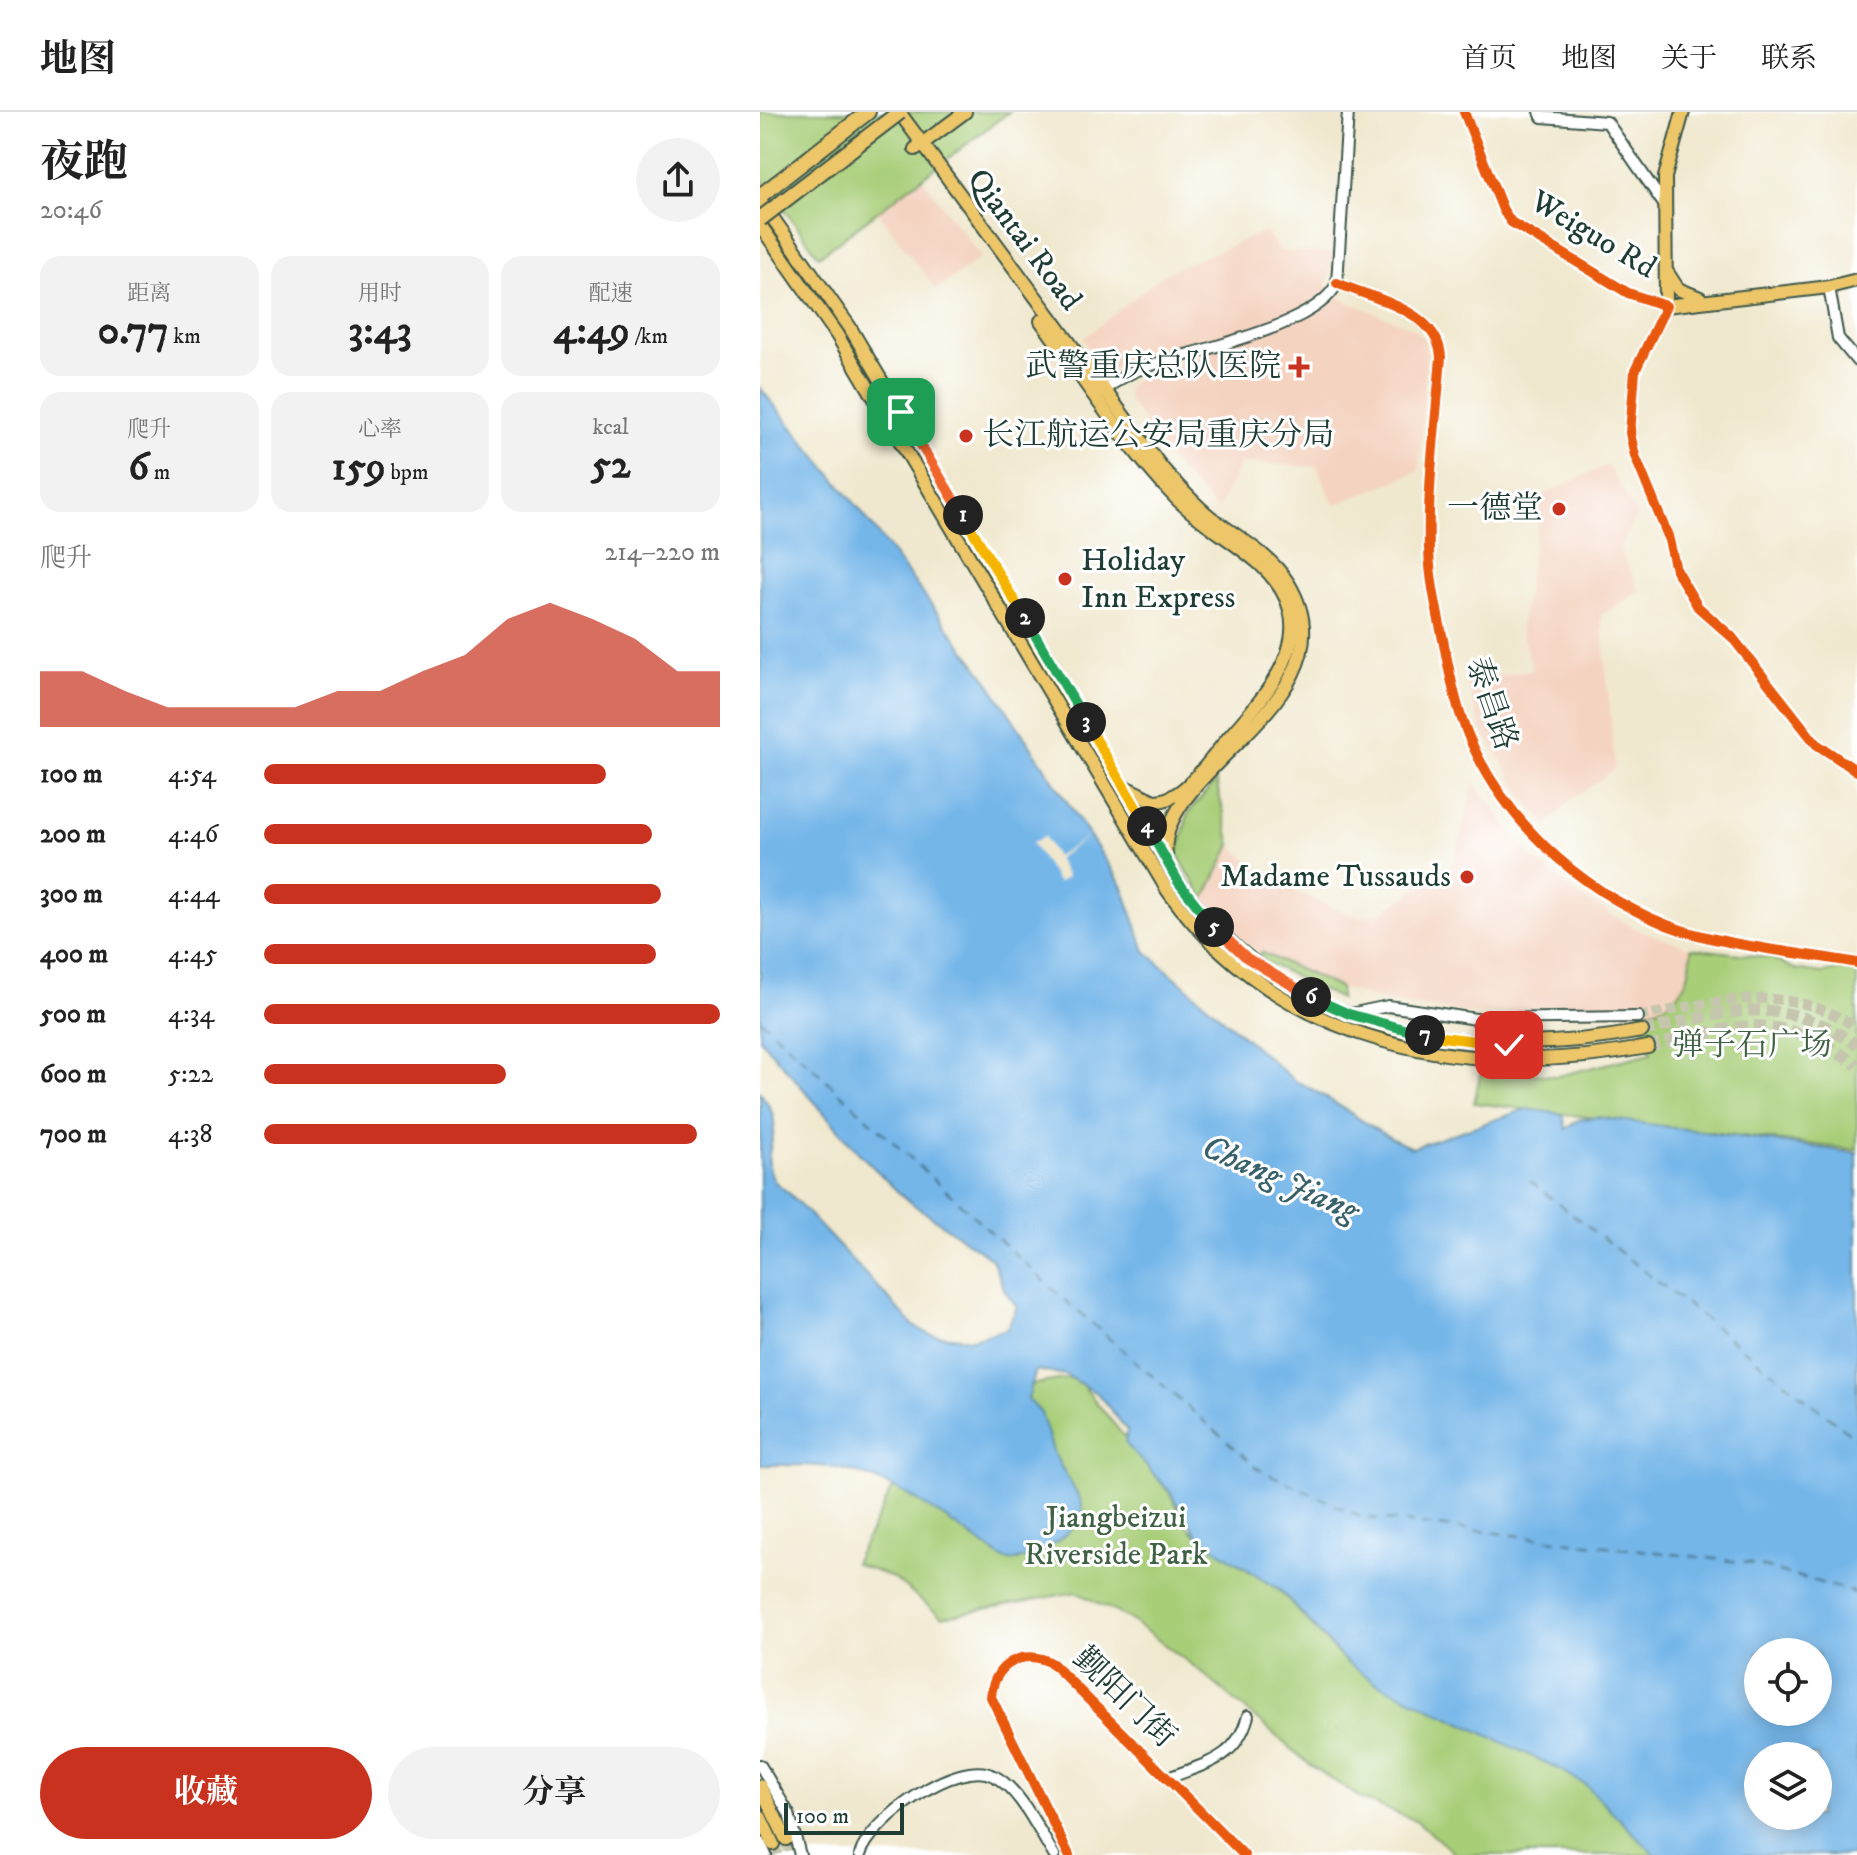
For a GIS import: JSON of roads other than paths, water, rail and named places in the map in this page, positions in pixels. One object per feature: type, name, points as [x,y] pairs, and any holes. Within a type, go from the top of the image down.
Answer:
[{"type":"highway","points":[[760,198],[868,112]]},
{"type":"highway","points":[[760,222],[899,112]]},
{"type":"main road","points":[[760,189],[860,112]]},
{"type":"main road","points":[[888,112],[918,147]]},
{"type":"main road","points":[[899,112],[918,147]]},
{"type":"main road","points":[[918,147],[965,112]]},
{"type":"main road","points":[[1683,112],[1670,151],[1663,203],[1666,306],[1829,287],[1857,280]]},
{"type":"main road","name":"Qiantai Road","points":[[918,147],[1175,497],[1267,572],[1286,600],[1292,625],[1288,659],[1273,687],[1177,795],[1154,801],[1124,786]]},
{"type":"main road","points":[[760,198],[849,326],[1193,903],[1247,958],[1289,985],[1349,1014],[1420,1034],[1475,1043],[1549,1044],[1642,1031]]},
{"type":"main road","points":[[760,222],[837,335],[1182,911],[1221,951],[1280,995],[1313,1014],[1381,1043],[1452,1056],[1559,1061],[1648,1047]]},
{"type":"main road","points":[[1665,269],[1678,289],[1709,301]]},
{"type":"main road","name":"Qiantai Road","points":[[1100,393],[1182,491],[1282,575],[1295,595],[1302,625],[1302,646],[1291,678],[1272,705],[1175,815],[1165,838],[1166,860]]},
{"type":"main road","points":[[965,547],[980,563],[1012,615],[1018,613],[1016,603]]},
{"type":"main road","points":[[1029,655],[1029,646],[1038,639]]},
{"type":"main road","points":[[760,1786],[771,1845]]},
{"type":"main road","points":[[760,1816],[771,1845]]},
{"type":"street","points":[[1100,393],[1138,369],[1303,316],[1325,302],[1337,283],[1348,112]]},
{"type":"street","name":"Weiguo Rd","points":[[1464,112],[1503,210],[1511,222],[1628,293],[1666,306]]},
{"type":"street","points":[[1540,112],[1542,117],[1607,122],[1663,203]]},
{"type":"street","name":"泰昌路","points":[[1337,283],[1421,319],[1438,339],[1441,357],[1429,524],[1434,590],[1464,724],[1483,764],[1510,805],[1564,864],[1614,900],[1655,920],[1698,934],[1857,963]]},
{"type":"street","points":[[1829,287],[1838,338],[1857,361]]},
{"type":"street","points":[[1666,306],[1635,371],[1630,433],[1635,456],[1668,536],[1676,570],[1698,607],[1732,637],[1816,744],[1857,771]]},
{"type":"street","points":[[1349,1014],[1388,1006],[1476,1019],[1638,1017]]},
{"type":"street","name":"觐阳门街","points":[[1069,1855],[991,1697],[996,1674],[1019,1657],[1032,1656],[1053,1664],[1244,1855]]},
{"type":"street","points":[[1168,1778],[1225,1755],[1242,1737],[1248,1716]]},
{"type":"street","points":[[760,1765],[789,1814],[800,1854]]},
{"type":"street","points":[[860,1855],[865,1841],[881,1821],[963,1772],[992,1774],[1004,1782],[1046,1831],[1051,1829],[1052,1821]]},
{"type":"street","points":[[1022,1805],[1054,1855]]},
{"type":"water","name":"Chang Jiang","points":[[760,388],[858,507],[986,678],[1123,887],[1145,951],[1295,1081],[1412,1148],[1526,1109],[1563,1114],[1566,1129],[1578,1120],[1597,1117],[1857,1153],[1857,1855],[1655,1855],[1587,1786],[1559,1769],[1375,1682],[1347,1663],[1281,1591],[1199,1538],[1169,1491],[1125,1443],[1127,1430],[1098,1394],[1066,1375],[1036,1370],[1028,1399],[1041,1413],[1054,1454],[1081,1501],[1083,1512],[1060,1539],[1025,1558],[1004,1559],[927,1506],[864,1475],[821,1466],[760,1465],[760,1092],[773,1117],[769,1164],[775,1182],[790,1194],[915,1327],[931,1335],[973,1339],[1007,1329],[1017,1307],[1005,1291],[992,1259],[904,1198],[858,1152],[760,1039]]},
{"type":"tunnel","points":[[1638,1017],[1722,1001],[1777,999],[1831,1013],[1857,1028]]},
{"type":"tunnel","points":[[1642,1031],[1727,1013],[1776,1012],[1802,1017],[1857,1045]]},
{"type":"tunnel","points":[[1648,1047],[1732,1028],[1755,1026],[1802,1035],[1857,1065]]},
{"type":"tunnel","points":[[786,1839],[790,1855]]},
{"type":"tunnel","points":[[773,1844],[777,1855]]},
{"type":"railway","points":[[760,216],[895,112]]},
{"type":"place","name":"武警重庆总队医院","points":[[1299,367]]},
{"type":"place","name":"长江航运公安局重庆分局","points":[[966,436]]},
{"type":"place","name":"一德堂","points":[[1559,509]]},
{"type":"place","name":"Holiday Inn Express","points":[[1065,579]]},
{"type":"place","name":"Madame Tussauds","points":[[1467,877]]},
{"type":"park label","name":"弹子石广场","points":[[1752,1046]]},
{"type":"park label","name":"Jiangbeizui Riverside Park","points":[[1116,1536]]}]
